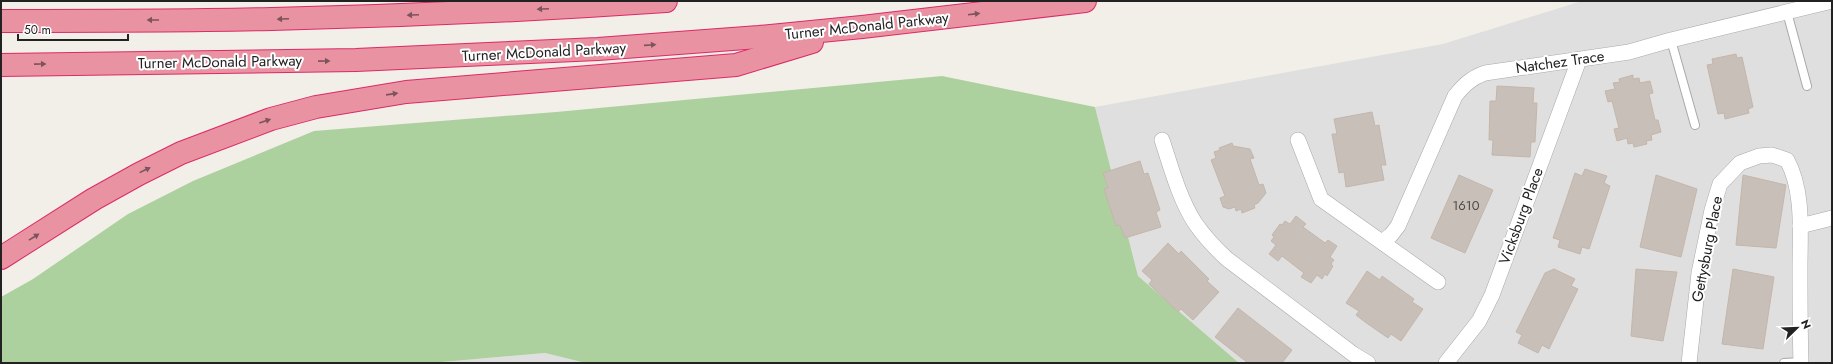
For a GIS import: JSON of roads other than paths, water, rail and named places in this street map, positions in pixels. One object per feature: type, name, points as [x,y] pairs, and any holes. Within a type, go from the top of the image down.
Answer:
[{"type":"highway","points":[[1,21],[262,20],[444,14],[666,1]]},
{"type":"highway","name":"Turner McDonald Parkway","points":[[1,65],[271,62],[439,57],[679,43],[862,27],[1085,1]]},
{"type":"highway","points":[[1,258],[94,199],[138,174],[181,153],[271,119],[336,103],[406,92],[736,65],[862,27]]},
{"type":"street","name":"Natchez Trace","points":[[1382,242],[1392,235],[1398,226],[1455,96],[1465,83],[1474,77],[1485,73],[1629,52],[1671,40],[1832,1]]},
{"type":"street","name":"Vicksburg Place","points":[[1446,363],[1478,320],[1492,295],[1579,60]]},
{"type":"street","points":[[1162,140],[1184,204],[1194,222],[1208,241],[1227,259],[1368,363]]},
{"type":"street","points":[[1298,140],[1321,199],[1438,282]]},
{"type":"street","name":"Gettysburg Place","points":[[1689,363],[1699,273],[1712,210],[1720,184],[1740,164],[1759,156],[1772,155],[1787,160],[1794,172],[1800,226],[1801,362]]},
{"type":"street","points":[[1800,226],[1832,218]]},
{"type":"lane","points":[[1787,12],[1807,86]]},
{"type":"lane","points":[[1671,40],[1695,125]]},
{"type":"lane","points":[[1784,363],[1801,362]]}]
